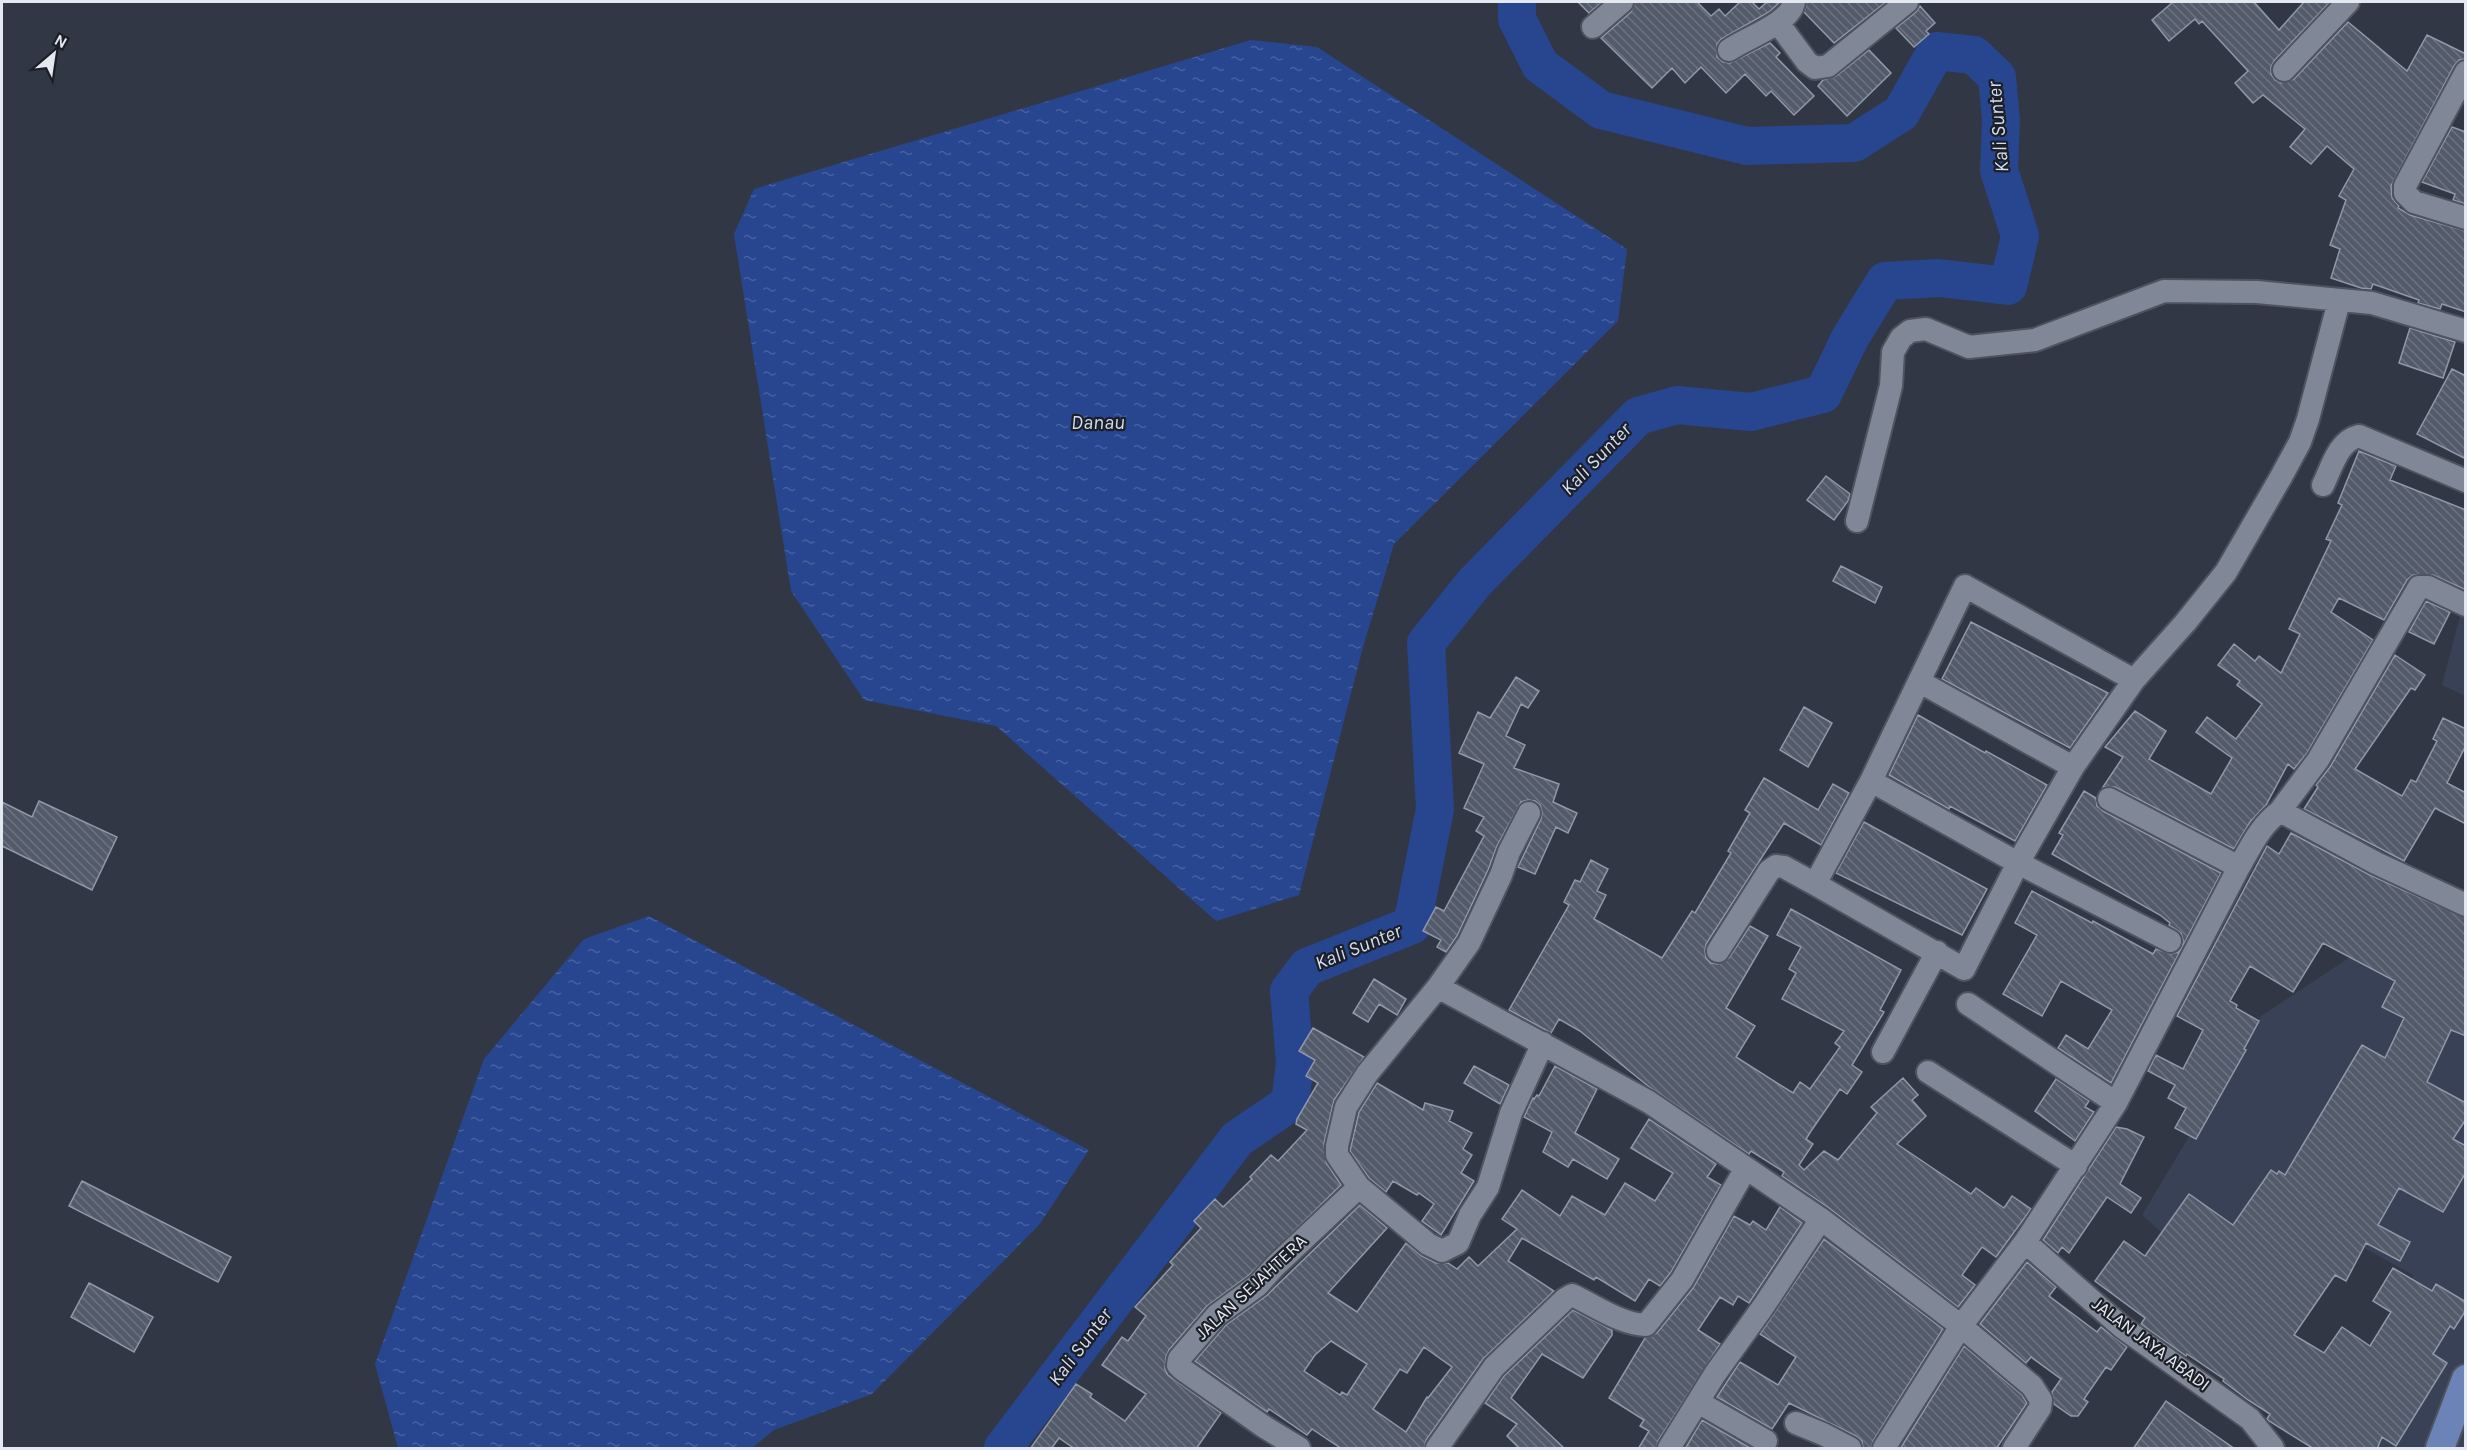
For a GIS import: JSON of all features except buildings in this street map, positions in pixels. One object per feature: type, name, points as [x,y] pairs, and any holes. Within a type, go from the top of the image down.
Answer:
[{"type":"main road","points":[[2440,1449],[2466,1379]]},
{"type":"street","points":[[1593,27],[1622,2]]},
{"type":"street","points":[[1729,50],[1755,33],[1778,23],[1793,7],[1794,2]]},
{"type":"street","points":[[1778,23],[1807,62],[1815,68],[1828,66],[1907,2]]},
{"type":"street","points":[[2284,70],[2348,2]]},
{"type":"street","points":[[2466,72],[2405,186],[2405,193],[2414,202],[2466,218]]},
{"type":"street","points":[[1857,522],[1891,386],[1893,352],[1901,338],[1910,331],[1926,329],[1969,347],[2035,340],[2164,291],[2257,292],[2372,303],[2466,330]]},
{"type":"street","points":[[1718,951],[1769,871],[1776,866],[1784,867],[1964,969],[2018,862],[2073,767],[2134,680],[2226,572],[2295,451],[2308,419],[2339,301]]},
{"type":"street","points":[[2323,485],[2342,446],[2349,438],[2359,436],[2466,481]]},
{"type":"street","points":[[1815,884],[1871,781],[1920,682],[1962,584],[2134,680]]},
{"type":"street","points":[[1884,1449],[1961,1326],[2025,1242],[2116,1103],[2260,830],[2269,818],[2280,811],[2318,760],[2419,587],[2428,587],[2466,605]]},
{"type":"street","points":[[1920,682],[2073,767]]},
{"type":"street","points":[[1871,781],[2018,862],[2170,941]]},
{"type":"street","points":[[2109,800],[2239,867]]},
{"type":"street","points":[[2280,811],[2376,863],[2466,905]]},
{"type":"street","points":[[1529,813],[1509,852],[1501,875],[1469,943],[1438,987],[1367,1074],[1346,1107],[1337,1155],[1344,1169],[1359,1187],[1428,1244],[1442,1251],[1458,1243],[1470,1215],[1488,1186],[1511,1113],[1543,1043]]},
{"type":"street","points":[[1883,1052],[1937,952]]},
{"type":"street","points":[[1438,987],[1649,1102],[1821,1219],[1961,1326],[2032,1386],[2041,1400],[2040,1408],[2014,1449]]},
{"type":"street","points":[[1968,1004],[2116,1103]]},
{"type":"street","points":[[1928,1072],[2076,1166]]},
{"type":"street","points":[[1437,1449],[1494,1367],[1565,1299],[1572,1295],[1622,1320],[1646,1325],[1682,1280],[1746,1168]]},
{"type":"street","name":"JALAN SEJAHTERA","points":[[1299,1449],[1182,1370],[1178,1365],[1179,1359],[1217,1315],[1258,1285],[1359,1187]]},
{"type":"street","points":[[1669,1449],[1715,1374],[1821,1219]]},
{"type":"street","name":"JALAN JAYA ABADI","points":[[2025,1242],[2122,1327],[2250,1419],[2273,1449]]},
{"type":"street","points":[[1698,1402],[1766,1441]]},
{"type":"street","points":[[1796,1423],[1823,1434],[1850,1449]]},
{"type":"shaded area","points":[[2461,612],[2465,614],[2465,696],[2442,685]]},
{"type":"shaded area","points":[[2373,942],[2465,956],[2465,1448],[2325,1448],[2413,1275],[2339,1234],[2264,1323],[2142,1215],[2261,1016]]},
{"type":"water","name":"Danau","points":[[1251,40],[1317,47],[1627,249],[1618,321],[1394,544],[1363,647],[1299,895],[1216,921],[996,726],[864,700],[791,591],[734,234],[754,189]]},
{"type":"water","points":[[649,916],[1089,1150],[1039,1225],[872,1394],[774,1430],[752,1448],[398,1448],[375,1364],[484,1059],[584,939]]},
{"type":"waterway","name":"Kali Sunter","points":[[1003,1448],[1237,1139],[1290,1103],[1295,1063],[1289,991],[1307,967],[1412,925],[1435,809],[1426,643],[1475,582],[1638,416],[1677,405],[1751,412],[1823,394],[1850,338],[1885,281],[1939,278],[2008,286],[2020,236],[1999,170],[2001,120],[1997,77],[1974,55],[1936,51],[1901,113],[1854,143],[1747,146],[1601,110],[1540,65],[1517,19],[1517,2]]}]
